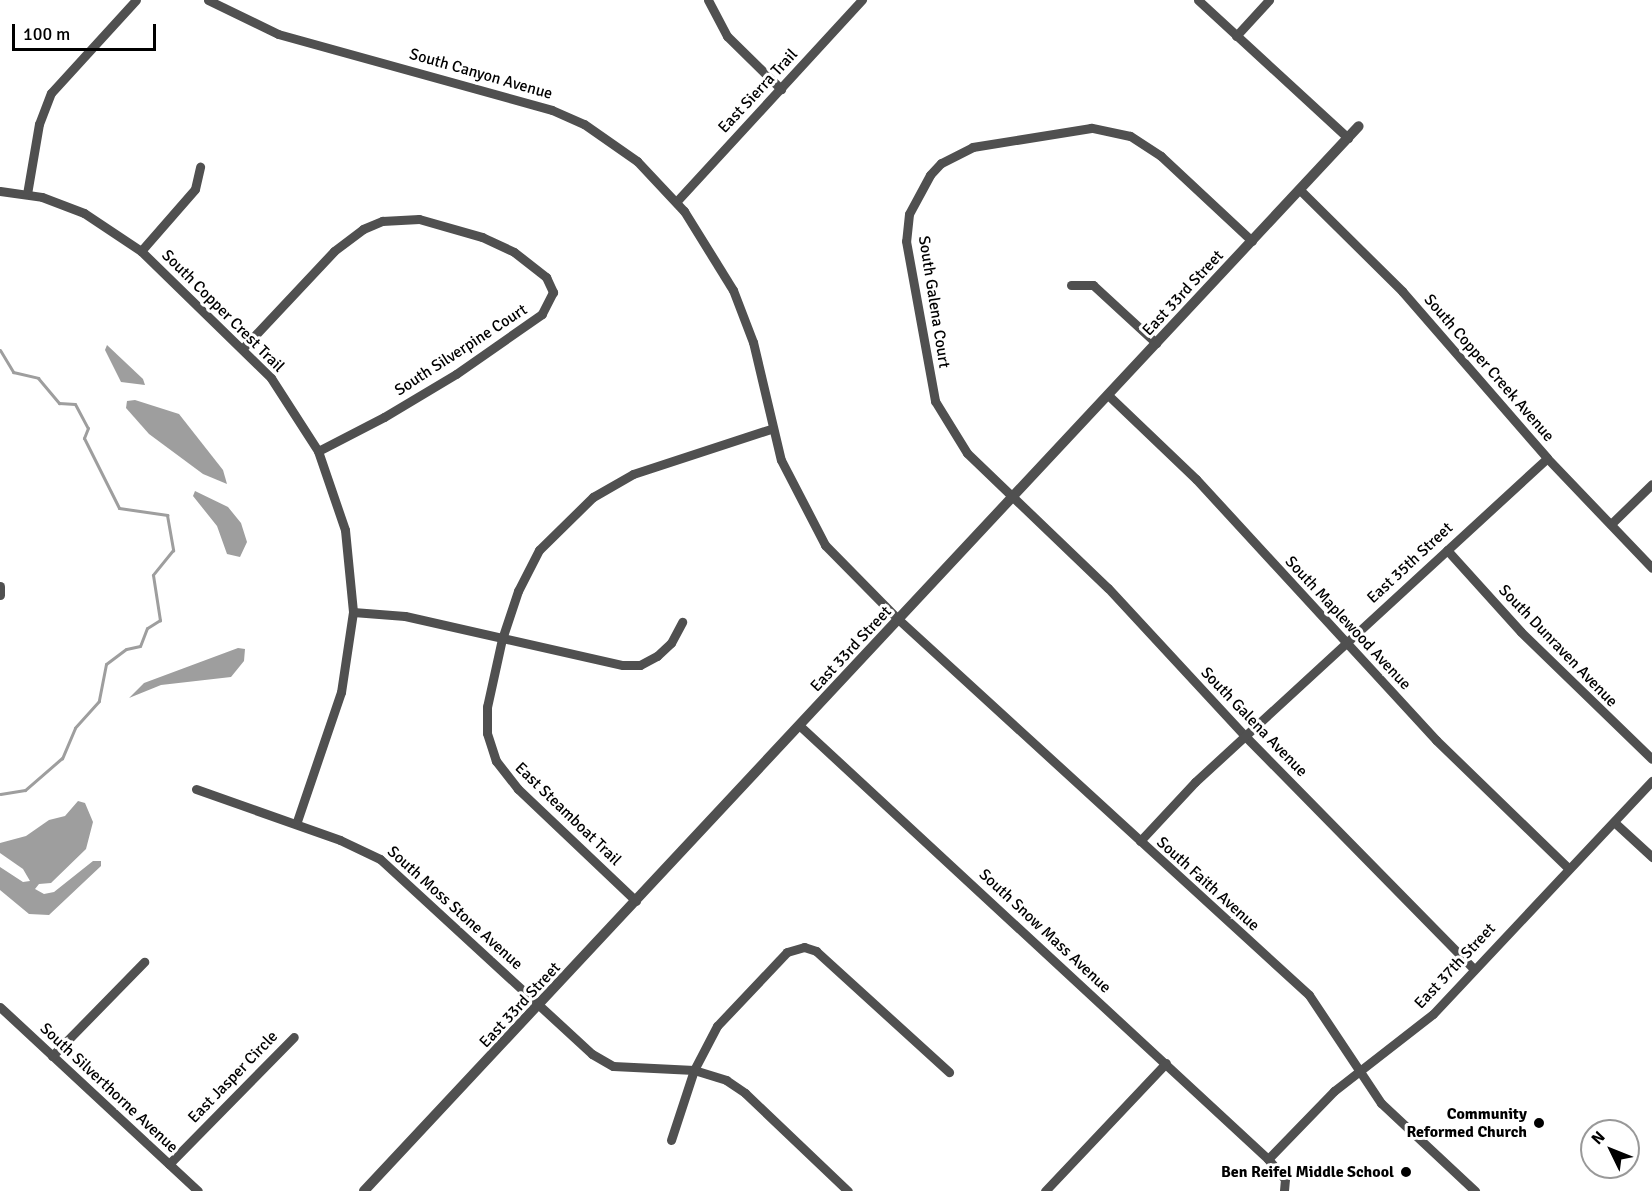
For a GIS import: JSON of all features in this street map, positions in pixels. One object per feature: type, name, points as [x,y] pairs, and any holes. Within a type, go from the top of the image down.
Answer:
[{"type":"street","points":[[27,194],[47,101],[57,84],[136,0]]},
{"type":"street","name":"South Canyon Avenue","points":[[208,0],[278,34],[552,110],[614,142],[676,202],[704,239],[733,290],[753,342],[771,429],[799,499],[825,544],[898,619]]},
{"type":"street","points":[[708,0],[727,36],[781,89]]},
{"type":"street","name":"East Sierra Trail","points":[[676,202],[862,0]]},
{"type":"street","points":[[1198,0],[1348,138]]},
{"type":"street","points":[[1236,36],[1269,0]]},
{"type":"street","name":"East 33rd Street","points":[[364,1191],[540,1007],[898,619],[1359,126]]},
{"type":"street","name":"South Galena Court","points":[[1012,497],[967,453],[935,400],[906,241],[909,214],[930,175],[941,164],[973,147],[1091,128],[1111,130],[1147,145],[1252,241]]},
{"type":"street","points":[[141,251],[195,189],[200,167]]},
{"type":"street","name":"South Copper Creek Avenue","points":[[1300,190],[1402,291],[1547,458],[1652,568]]},
{"type":"street","name":"South Copper Crest Trail","points":[[0,191],[27,194],[84,213],[141,251],[243,348],[282,391],[318,451],[345,530],[352,612],[341,692],[296,824]]},
{"type":"street","name":"South Silverpine Court","points":[[243,348],[349,238],[382,221],[419,219],[482,237],[532,263],[546,277],[553,292],[542,314],[456,374],[384,417],[318,451]]},
{"type":"street","points":[[1071,285],[1093,285],[1156,343]]},
{"type":"street","name":"South Maplewood Avenue","points":[[1108,395],[1196,479],[1436,740],[1568,868]]},
{"type":"street","name":"East Steamboat Trail","points":[[636,901],[518,789],[496,761],[487,733],[487,715],[502,639],[518,591],[539,550],[593,496],[633,474],[771,429]]},
{"type":"street","name":"East 35th Street","points":[[1140,842],[1245,736],[1547,458]]},
{"type":"street","points":[[1611,524],[1652,484]]},
{"type":"street","name":"South Galena Avenue","points":[[1012,497],[1108,588],[1245,736],[1473,968]]},
{"type":"street","name":"South Dunraven Avenue","points":[[1447,550],[1528,640],[1652,759]]},
{"type":"street","points":[[0,586],[0,595]]},
{"type":"street","points":[[352,612],[405,616],[622,665],[640,665],[671,643],[682,622]]},
{"type":"street","name":"South Faith Avenue","points":[[898,619],[1309,995],[1381,1103],[1475,1191]]},
{"type":"street","name":"South Snow Mass Avenue","points":[[800,726],[1166,1062],[1268,1159],[1285,1179],[1284,1191]]},
{"type":"street","name":"East 37th Street","points":[[1268,1159],[1359,1069],[1433,1014],[1473,968],[1652,781]]},
{"type":"street","name":"South Moss Stone Avenue","points":[[196,789],[356,846],[386,864],[592,1054],[613,1066],[694,1070],[726,1080],[744,1093],[848,1191]]},
{"type":"street","points":[[1614,822],[1652,857]]},
{"type":"street","points":[[670,1140],[694,1070],[717,1026],[787,952],[804,947],[816,951],[949,1072]]},
{"type":"street","points":[[52,1056],[144,962]]},
{"type":"street","name":"South Silverthorne Avenue","points":[[0,1007],[198,1191]]},
{"type":"street","name":"East Jasper Circle","points":[[169,1164],[294,1037]]},
{"type":"street","points":[[1046,1191],[1166,1062]]},
{"type":"shaded area","points":[[107,345],[143,379],[145,385],[121,382],[105,350]]},
{"type":"shaded area","points":[[135,400],[179,414],[223,470],[227,484],[203,474],[149,434],[126,408],[127,401]]},
{"type":"shaded area","points":[[195,491],[228,507],[241,523],[247,542],[240,557],[227,554],[217,526],[193,496]]},
{"type":"shaded area","points":[[238,648],[245,649],[244,661],[231,677],[161,685],[129,698],[144,683]]},
{"type":"shaded area","points":[[78,801],[85,803],[93,822],[86,849],[51,883],[39,884],[35,889],[44,894],[54,892],[93,861],[101,861],[101,866],[49,915],[29,914],[0,890],[0,867],[23,882],[30,881],[23,869],[0,853],[0,843],[26,836],[49,820],[65,816]]},
{"type":"waterway","points":[[0,350],[13,372],[38,378],[59,403],[75,404],[88,428],[84,438],[119,508],[167,515],[173,550],[153,575],[160,620],[147,628],[140,646],[126,649],[106,664],[99,701],[75,728],[62,758],[25,790],[0,794]]},
{"type":"place","name":"Community Reformed Church","points":[[1539,1123]]},
{"type":"place","name":"Ben Reifel Middle School","points":[[1406,1172]]}]
